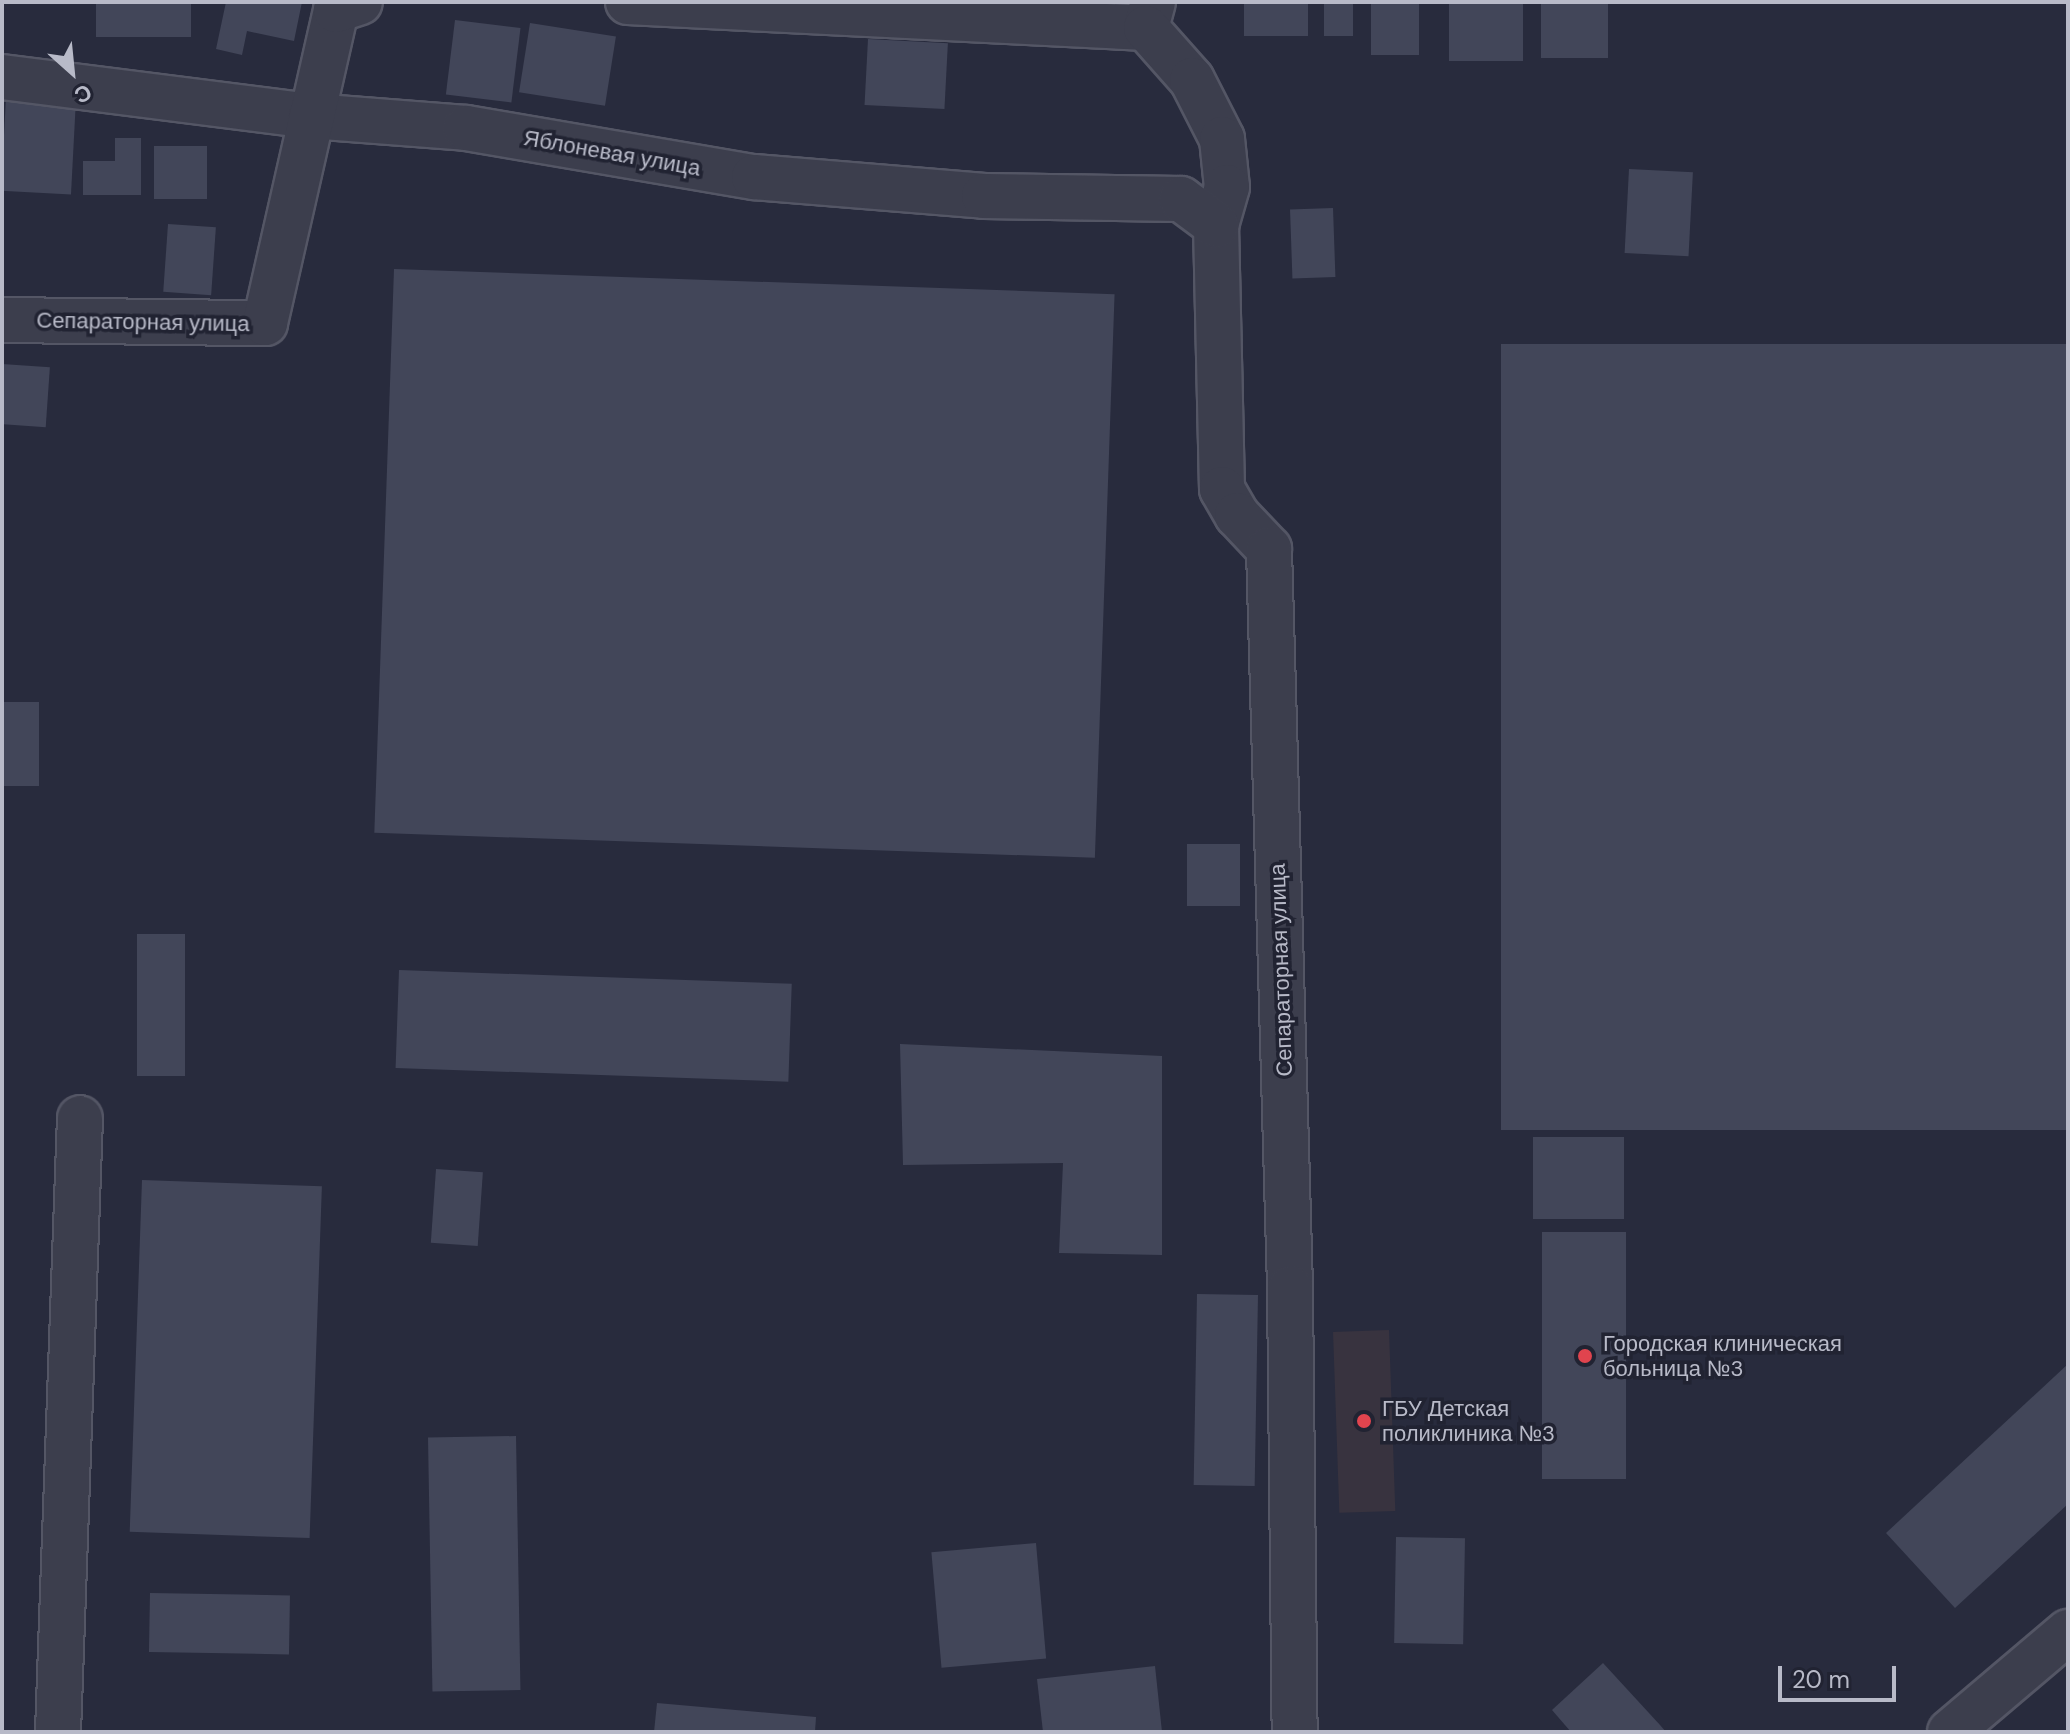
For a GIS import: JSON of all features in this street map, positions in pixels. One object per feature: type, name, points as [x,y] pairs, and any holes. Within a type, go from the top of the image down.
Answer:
[{"type":"street","points":[[311,116],[336,10],[360,2]]},
{"type":"street","points":[[628,2],[1150,15]]},
{"type":"street","name":"Сепараторная улица","points":[[1150,15],[1192,80],[1222,139],[1227,187],[1216,225],[1222,489],[1237,515],[1260,535],[1269,557],[1290,1288],[1295,1732]]},
{"type":"street","name":"Яблоневая улица","points":[[2,77],[311,116],[466,128],[754,177],[984,196],[1181,199],[1216,225]]},
{"type":"street","name":"Сепараторная улица","points":[[2,320],[265,323],[311,116]]},
{"type":"street","points":[[58,1732],[80,1118]]},
{"type":"street","points":[[1950,1732],[2068,1632]]},
{"type":"shaded area","name":"ГБУ Детская поликлиника №3","points":[[1389,1330],[1395,1511],[1339,1513],[1333,1332]]},
{"type":"building","points":[[96,2],[191,2],[191,37],[96,37]]},
{"type":"building","points":[[226,2],[302,2],[294,41],[247,31],[242,55],[216,49]]},
{"type":"building","points":[[1244,2],[1308,2],[1308,36],[1244,36]]},
{"type":"building","points":[[1324,2],[1353,2],[1353,36],[1324,36]]},
{"type":"building","points":[[1371,2],[1419,2],[1419,55],[1371,55]]},
{"type":"building","points":[[1449,2],[1523,2],[1523,61],[1449,61]]},
{"type":"building","points":[[1541,2],[1608,2],[1608,58],[1541,58]]},
{"type":"building","points":[[455,20],[521,28],[511,102],[446,94]]},
{"type":"building","points":[[530,23],[616,37],[605,106],[519,92]]},
{"type":"building","points":[[868,39],[948,43],[944,109],[865,105]]},
{"type":"building","points":[[6,97],[76,101],[71,195],[2,191]]},
{"type":"building","points":[[115,138],[141,138],[141,195],[83,195],[83,161],[115,161]]},
{"type":"building","points":[[154,146],[207,146],[207,199],[154,199]]},
{"type":"building","points":[[1629,169],[1693,172],[1689,256],[1625,253]]},
{"type":"building","points":[[1333,208],[1335,277],[1292,278],[1290,210]]},
{"type":"building","points":[[168,224],[216,227],[211,295],[163,292]]},
{"type":"building","points":[[394,269],[1115,294],[1095,858],[374,833]]},
{"type":"building","points":[[1501,344],[2068,344],[2068,1130],[1501,1130]]},
{"type":"building","points":[[2,364],[50,367],[46,427],[2,424]]},
{"type":"building","points":[[2,702],[39,702],[39,786],[2,786]]},
{"type":"building","points":[[1187,844],[1240,844],[1240,906],[1187,906]]},
{"type":"building","points":[[137,934],[185,934],[185,1076],[137,1076]]},
{"type":"building","points":[[399,970],[792,984],[788,1082],[396,1068]]},
{"type":"building","points":[[900,1044],[1162,1056],[1162,1255],[1059,1253],[1063,1163],[903,1165]]},
{"type":"building","points":[[1533,1137],[1624,1137],[1624,1219],[1533,1219]]},
{"type":"building","points":[[436,1169],[483,1172],[478,1246],[431,1243]]},
{"type":"building","points":[[142,1180],[322,1186],[310,1538],[130,1532]]},
{"type":"building","name":"Городская клиническая больница №3","points":[[1542,1232],[1626,1232],[1626,1479],[1542,1479]]},
{"type":"building","points":[[1197,1294],[1258,1295],[1255,1486],[1194,1485]]},
{"type":"building","points":[[2068,1364],[2068,1504],[1955,1608],[1886,1533]]},
{"type":"building","points":[[516,1436],[520,1690],[432,1691],[428,1438]]},
{"type":"building","points":[[1396,1537],[1465,1538],[1463,1644],[1394,1643]]},
{"type":"building","points":[[1036,1543],[1046,1659],[942,1668],[931,1552]]},
{"type":"building","points":[[150,1593],[290,1595],[289,1654],[149,1652]]},
{"type":"building","points":[[1603,1663],[1666,1732],[1571,1732],[1552,1710]]},
{"type":"building","points":[[1155,1666],[1162,1732],[1043,1732],[1037,1679]]},
{"type":"building","points":[[657,1703],[816,1717],[815,1732],[654,1732]]},
{"type":"place","name":"Городская клиническая больница №3","points":[[1585,1356]]},
{"type":"place","name":"ГБУ Детская поликлиника №3","points":[[1364,1421]]}]
